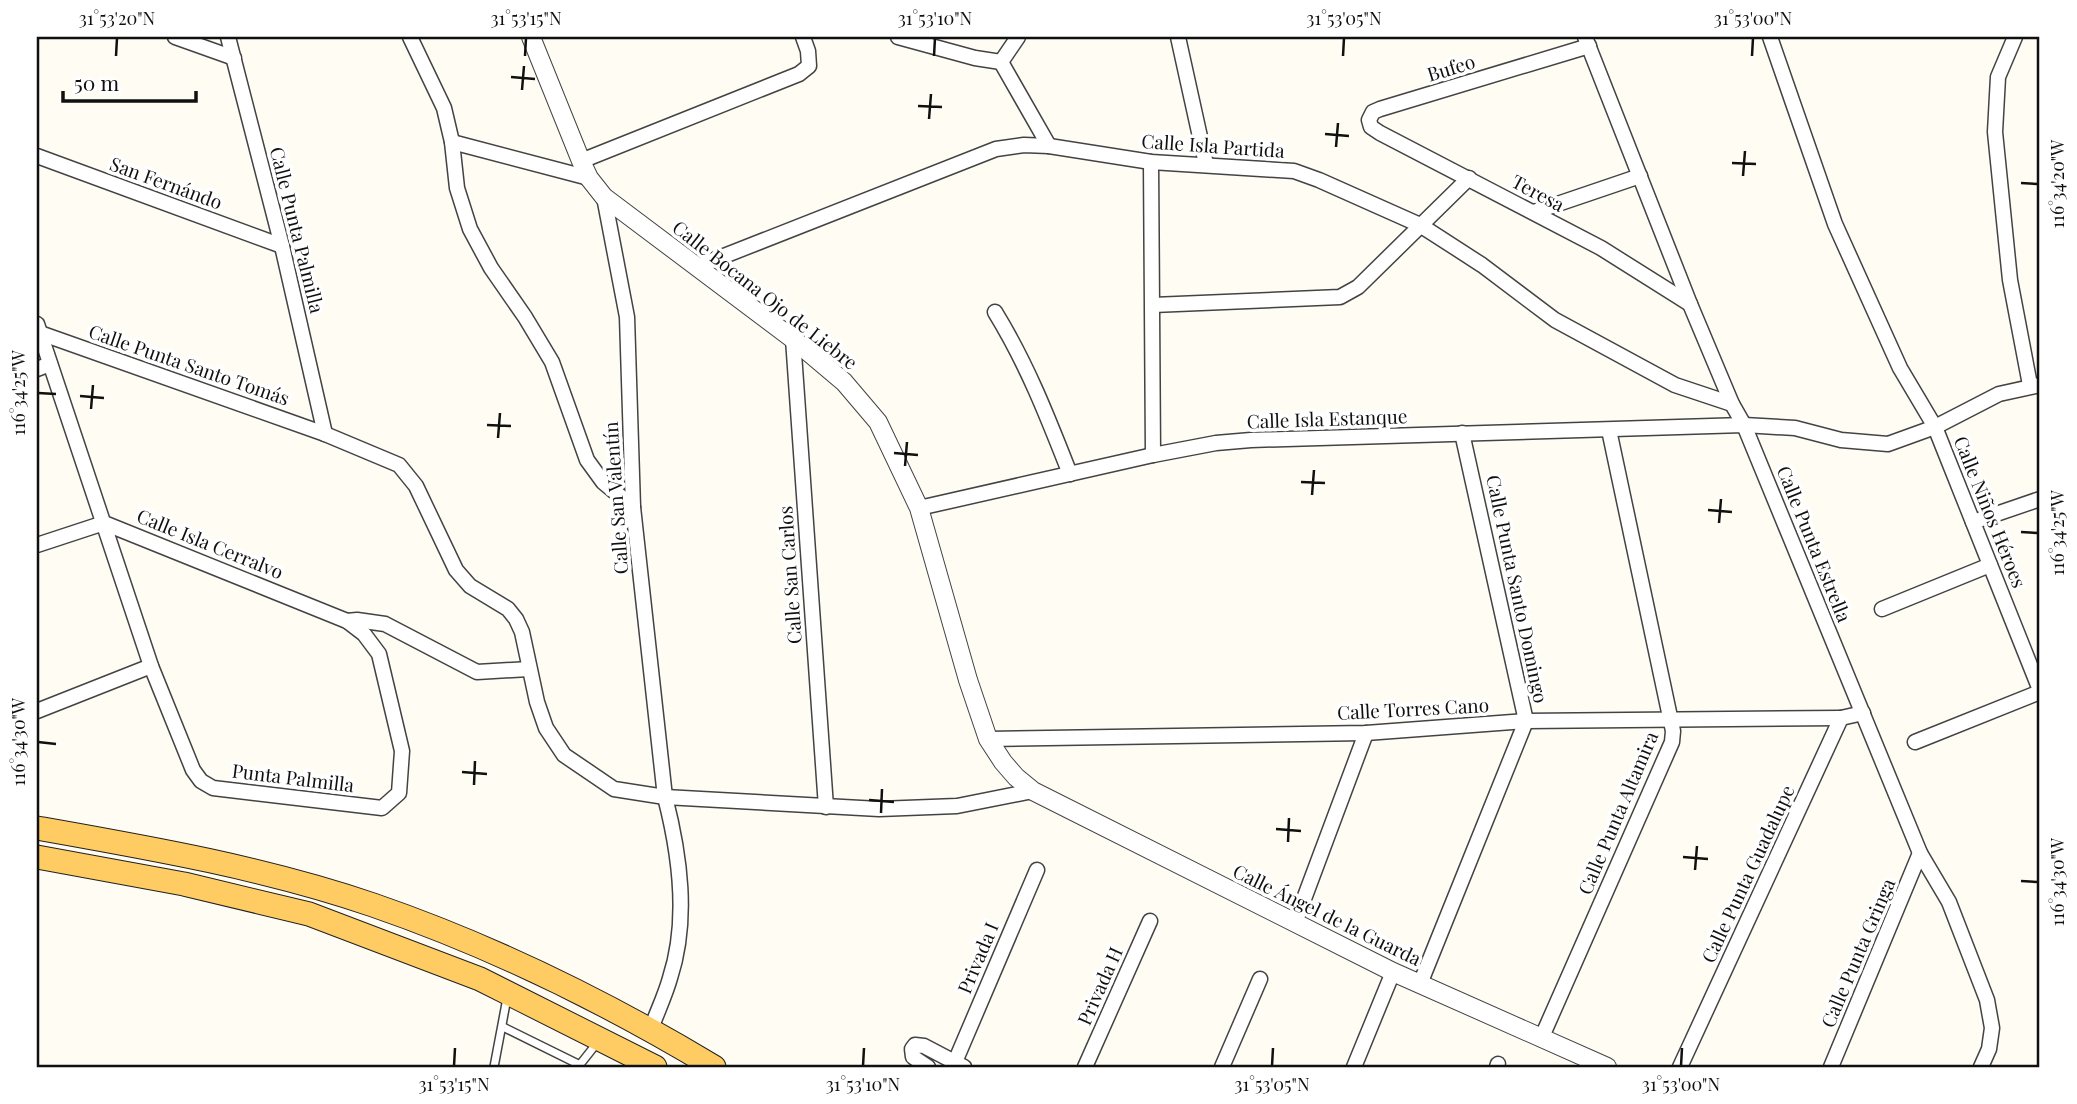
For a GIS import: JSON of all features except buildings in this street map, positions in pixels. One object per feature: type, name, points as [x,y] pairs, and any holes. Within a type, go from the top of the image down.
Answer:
[{"type":"main road","points":[[37,828],[173,852],[374,905],[511,959],[651,1029],[714,1067]]},
{"type":"main road","points":[[37,857],[184,884],[309,914],[480,979],[655,1067]]},
{"type":"street","points":[[175,37],[234,58]]},
{"type":"street","name":"Calle Punta Palmilla","points":[[228,37],[282,246],[325,434]]},
{"type":"street","points":[[410,37],[444,108],[452,142],[457,188],[470,229],[491,268],[552,362],[587,460],[603,482],[633,507]]},
{"type":"street","points":[[581,161],[799,74],[809,66],[803,37]]},
{"type":"street","points":[[898,37],[975,58],[1001,62]]},
{"type":"street","points":[[1001,62],[1018,37]]},
{"type":"street","points":[[1178,37],[1206,164]]},
{"type":"street","name":"Calle Niños Héroes","points":[[1770,37],[1835,224],[1900,368],[1935,427],[2040,691]]},
{"type":"street","points":[[2015,37],[1998,77],[1994,132],[2010,280],[2035,385]]},
{"type":"street","name":"Calle Bocana Ojo de Liebre","points":[[534,38],[581,161],[589,178],[604,197],[793,339],[844,382],[878,422],[919,508],[968,680],[988,739],[1016,778],[1033,791]]},
{"type":"street","name":"Bufeo","points":[[1369,120],[1373,112],[1380,109],[1587,42]]},
{"type":"street","name":"Calle Punta Estrella","points":[[1587,42],[1690,304],[1732,404],[1744,425],[1920,853],[1949,902],[1987,1000],[1992,1028],[1989,1049],[1981,1067]]},
{"type":"street","points":[[1001,62],[1049,146]]},
{"type":"street","name":"Teresa","points":[[1369,120],[1371,127],[1380,133],[1601,248],[1690,304]]},
{"type":"street","points":[[452,142],[589,178]]},
{"type":"street","name":"Calle Isla Partida","points":[[696,267],[996,149],[1024,145],[1049,146],[1151,162],[1294,171],[1420,225],[1482,264],[1555,320],[1675,385],[1732,404]]},
{"type":"street","name":"San Fernándo","points":[[37,156],[282,246]]},
{"type":"street","points":[[1151,162],[1153,455]]},
{"type":"street","points":[[1534,212],[1640,176]]},
{"type":"street","points":[[1153,305],[1340,297],[1358,287],[1469,178]]},
{"type":"street","name":"Calle San Valentín","points":[[604,197],[626,317],[633,507],[665,797],[675,837],[680,876],[678,942],[671,977],[651,1029]]},
{"type":"street","points":[[995,312],[1018,349],[1038,392],[1070,474]]},
{"type":"street","points":[[37,710],[151,666],[104,523],[44,366],[38,329]]},
{"type":"street","name":"Calle Punta Santo Tomás","points":[[38,329],[325,434],[399,465],[416,486],[456,570],[470,586],[508,609],[516,619],[522,632],[546,728],[564,755],[614,789],[665,797]]},
{"type":"street","name":"Calle San Carlos","points":[[793,339],[826,807]]},
{"type":"street","name":"Calle Isla Estanque","points":[[919,508],[1153,455],[1216,443],[1251,440],[1744,425],[1795,428],[1841,440],[1888,444],[1935,427],[1999,394],[2035,385]]},
{"type":"street","name":"Calle Punta Altamira","points":[[1541,1039],[1671,742],[1672,719],[1609,430]]},
{"type":"street","name":"Calle Punta Santo Domingo","points":[[1420,984],[1526,722],[1462,433]]},
{"type":"street","points":[[1973,522],[2040,499]]},
{"type":"street","points":[[37,545],[104,523]]},
{"type":"street","name":"Calle Isla Cerralvo","points":[[104,523],[347,621],[364,634],[379,654],[402,751],[399,793],[382,808]]},
{"type":"street","points":[[1882,609],[1990,565]]},
{"type":"street","points":[[347,621],[385,624],[477,672],[530,668]]},
{"type":"street","name":"Punta Palmilla","points":[[151,666],[192,770],[201,781],[213,788],[382,808]]},
{"type":"street","points":[[1915,742],[2040,691]]},
{"type":"street","points":[[1841,718],[1863,713]]},
{"type":"street","name":"Calle Torres Cano","points":[[988,739],[1366,733],[1526,722],[1841,718]]},
{"type":"street","name":"Calle Punta Guadalupe","points":[[1681,1067],[1841,718]]},
{"type":"street","points":[[1295,923],[1366,733]]},
{"type":"street","points":[[665,797],[879,809],[957,807],[1033,791]]},
{"type":"street","name":"Calle Ángel de la Guarda","points":[[1033,791],[1393,972],[1607,1067]]},
{"type":"street","name":"Calle Punta Gringa","points":[[1831,1067],[1920,853]]},
{"type":"street","name":"Privada I","points":[[959,1065],[1037,870]]},
{"type":"street","name":"Privada H","points":[[1085,1067],[1150,921]]},
{"type":"street","points":[[1354,1067],[1393,972]]},
{"type":"street","points":[[1222,1067],[1260,978]]},
{"type":"street","points":[[928,1067],[913,1057],[912,1049],[915,1045],[924,1046],[959,1065]]},
{"type":"lane","points":[[494,1067],[508,994]]},
{"type":"lane","points":[[503,1027],[578,1066],[601,1038]]}]
